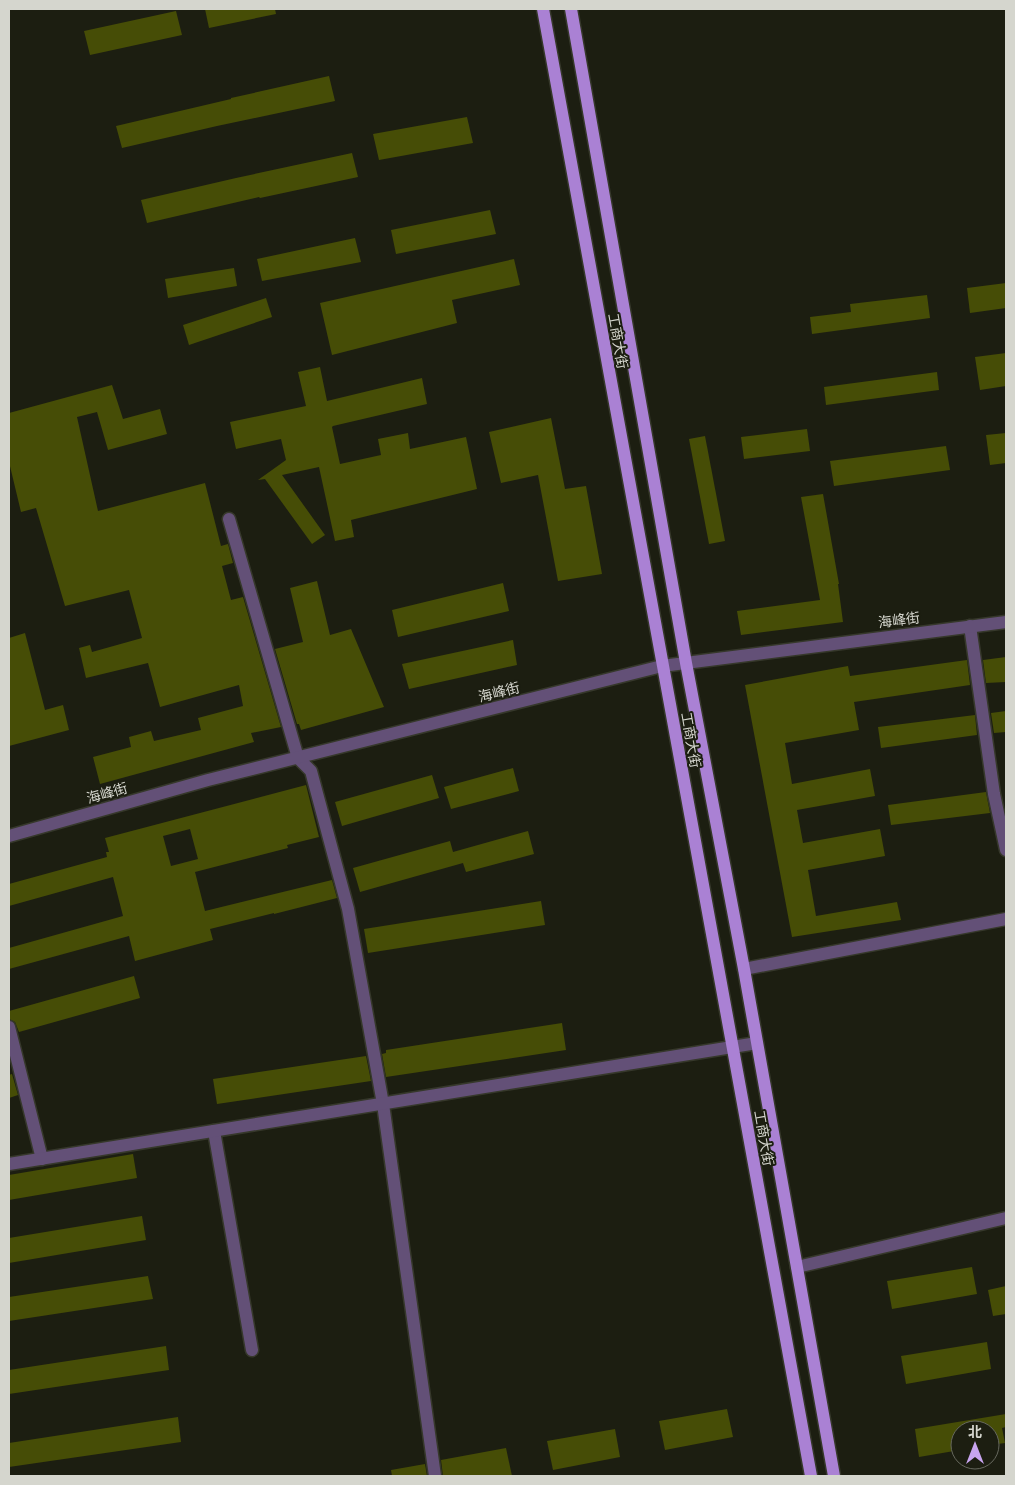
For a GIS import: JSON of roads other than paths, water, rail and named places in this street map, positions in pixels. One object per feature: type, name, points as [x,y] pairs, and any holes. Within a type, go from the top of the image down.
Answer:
[{"type":"main road","name":"工商大街","points":[[543,9],[811,1476]]},
{"type":"main road","name":"工商大街","points":[[571,9],[686,663],[744,969],[834,1476]]},
{"type":"street","points":[[229,519],[298,758],[311,772],[348,909],[383,1104],[435,1476]]},
{"type":"street","name":"海峰街","points":[[9,836],[208,780],[662,666],[1006,622]]},
{"type":"street","points":[[970,626],[994,794],[1006,850]]},
{"type":"street","points":[[744,969],[1006,919]]},
{"type":"street","points":[[9,1027],[42,1159]]},
{"type":"street","points":[[9,1164],[757,1043]]},
{"type":"street","points":[[214,1131],[252,1350]]},
{"type":"street","points":[[797,1267],[1006,1218]]}]
